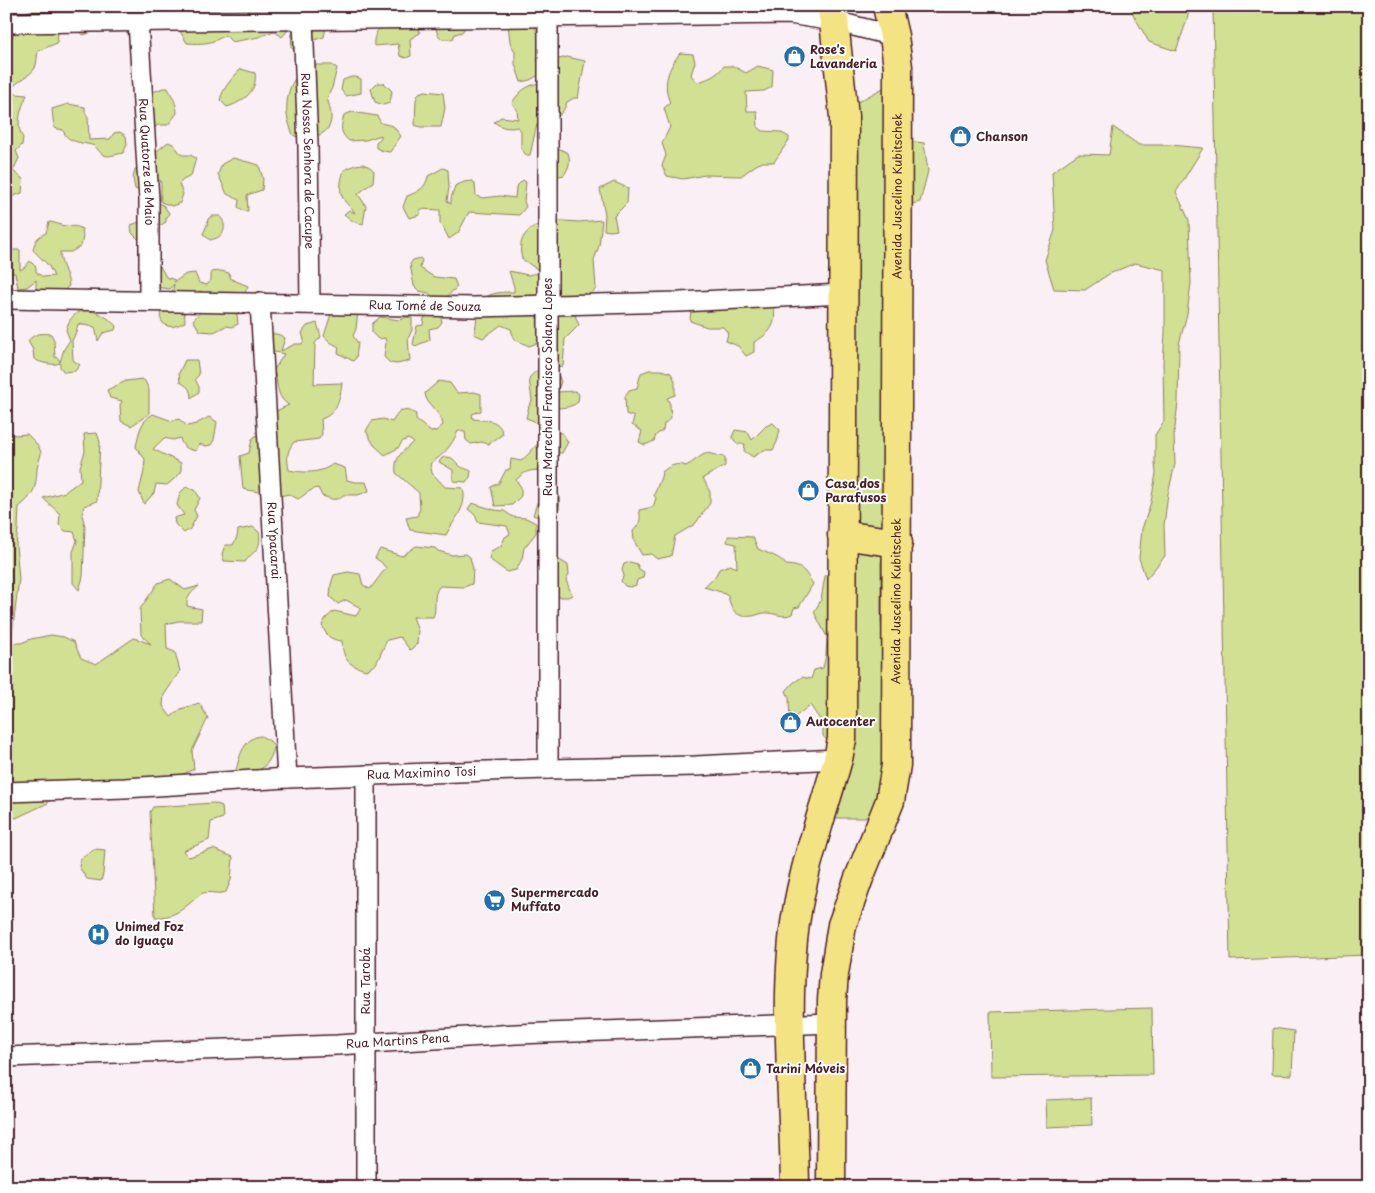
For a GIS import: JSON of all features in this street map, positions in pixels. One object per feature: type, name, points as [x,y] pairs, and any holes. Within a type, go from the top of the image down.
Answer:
[{"type":"main road","name":"Avenida Juscelino Kubitschek","points":[[831,1187],[834,974],[842,925],[890,801],[896,765],[898,67],[894,36],[887,6]]},
{"type":"main road","points":[[795,1187],[789,1025],[793,940],[802,881],[838,759],[842,739],[844,117],[832,14]]},
{"type":"main road","points":[[842,535],[898,543]]},
{"type":"street","points":[[6,23],[303,20],[380,12],[788,10],[832,14],[894,36]]},
{"type":"street","name":"Rua Marechal Francisco Solano Lopes","points":[[548,12],[548,769]]},
{"type":"street","name":"Rua Nossa Senhora de Cacupe","points":[[303,20],[308,146],[310,304]]},
{"type":"street","name":"Rua Quatorze de Maio","points":[[138,22],[149,200],[150,300]]},
{"type":"street","name":"Rua Tomé de Souza","points":[[6,299],[474,307],[680,302],[843,294]]},
{"type":"street","name":"Rua Ypacarai","points":[[260,302],[288,778]]},
{"type":"street","name":"Rua Maximino Tosi","points":[[6,792],[125,788],[288,778],[696,766],[838,759]]},
{"type":"street","name":"Rua Tarobá","points":[[366,775],[366,1187]]},
{"type":"street","name":"Rua Martins Pena","points":[[6,1057],[338,1045],[516,1034],[833,1023]]},
{"type":"green space","points":[[61,6],[126,6],[124,10],[110,13],[100,29],[84,35],[77,31],[69,33],[64,24],[66,14]]},
{"type":"green space","points":[[175,6],[211,6],[207,16],[179,10]]},
{"type":"green space","points":[[238,6],[273,6],[290,17],[289,29],[282,37],[274,31],[259,37],[232,42],[225,35],[211,42],[187,43],[181,33],[183,27],[207,19],[213,9],[231,16],[239,14]]},
{"type":"green space","points":[[426,6],[454,6],[449,8],[463,10],[469,23],[462,32],[455,34],[453,39],[442,39],[438,35],[434,23],[441,10]]},
{"type":"green space","points":[[500,6],[533,6],[536,30],[545,50],[537,59],[539,75],[530,80],[521,82],[515,64],[515,52],[510,42],[508,23],[502,19]]},
{"type":"green space","points":[[1130,6],[1190,6],[1176,51],[1149,42]]},
{"type":"green space","points":[[1213,6],[1369,6],[1369,955],[1230,960]]},
{"type":"green space","points":[[41,10],[50,14],[58,33],[57,43],[38,51],[35,68],[6,92],[6,41],[13,37],[12,24],[20,14]]},
{"type":"green space","points":[[416,21],[420,33],[410,39],[411,56],[406,58],[400,56],[398,44],[374,46],[375,35],[381,26]]},
{"type":"green space","points":[[295,24],[326,27],[324,37],[308,42],[301,58],[291,47]]},
{"type":"green space","points":[[680,53],[693,54],[695,62],[691,75],[697,82],[712,77],[724,66],[733,66],[746,73],[758,66],[773,70],[772,87],[764,91],[746,92],[747,111],[757,111],[758,127],[763,131],[780,132],[789,137],[789,140],[774,162],[763,162],[741,176],[705,175],[683,179],[667,176],[662,166],[666,155],[662,143],[670,127],[664,108],[670,103],[666,83],[669,71]]},
{"type":"green space","points":[[567,57],[585,61],[578,98],[567,102],[556,119],[546,126],[537,124],[530,155],[526,155],[521,148],[521,131],[518,127],[505,128],[494,122],[501,117],[518,119],[517,110],[512,103],[515,98],[521,91],[543,82],[555,60]]},
{"type":"green space","points":[[332,65],[337,68],[332,88],[327,98],[331,122],[329,127],[320,135],[303,140],[293,135],[287,115],[287,99],[296,77],[309,67]]},
{"type":"green space","points":[[241,69],[255,73],[254,85],[244,99],[227,107],[220,100],[221,96],[228,83]]},
{"type":"green space","points":[[351,77],[361,79],[361,93],[346,96],[341,90],[343,80]]},
{"type":"green space","points":[[377,83],[384,83],[392,91],[390,103],[383,105],[375,102],[371,89]]},
{"type":"green space","points":[[168,88],[175,103],[177,113],[168,125],[158,125],[149,132],[137,122],[135,106],[153,92]]},
{"type":"green space","points":[[883,88],[899,114],[900,140],[924,143],[928,171],[920,202],[897,208],[890,504],[881,563],[881,622],[894,802],[864,818],[831,818],[834,748],[823,736],[823,724],[810,705],[790,721],[789,698],[786,691],[802,677],[811,679],[814,670],[823,668],[826,655],[827,637],[814,612],[821,600],[825,576],[834,570],[856,103]]},
{"type":"green space","points":[[425,91],[443,93],[445,108],[441,127],[420,127],[415,125],[416,100],[419,93]]},
{"type":"green space","points":[[6,93],[27,95],[19,122],[23,138],[22,145],[16,151],[19,158],[13,171],[23,179],[22,193],[6,199]]},
{"type":"green space","points":[[68,104],[85,107],[88,117],[89,140],[110,139],[114,133],[120,132],[126,136],[127,145],[123,153],[110,156],[104,155],[95,146],[76,142],[68,138],[63,130],[54,128],[52,109]]},
{"type":"green space","points":[[352,112],[377,116],[381,123],[393,126],[401,136],[390,152],[376,148],[376,142],[381,138],[381,135],[366,140],[349,141],[346,138],[342,129],[343,119],[344,115]]},
{"type":"green space","points":[[1113,127],[1139,145],[1203,148],[1176,192],[1189,220],[1191,283],[1187,314],[1179,344],[1178,403],[1174,435],[1175,464],[1168,494],[1164,525],[1165,556],[1146,579],[1139,558],[1142,529],[1151,502],[1156,473],[1155,435],[1164,421],[1165,270],[1135,263],[1109,274],[1085,290],[1054,289],[1045,260],[1055,230],[1052,172],[1078,154],[1109,155]]},
{"type":"green space","points":[[168,142],[173,144],[182,155],[190,155],[196,158],[191,176],[179,184],[183,194],[180,203],[172,206],[161,202],[160,180],[143,192],[135,189],[133,178],[135,169],[149,162],[156,162],[156,152]]},
{"type":"green space","points":[[558,148],[568,153],[569,162],[564,175],[555,177],[544,149]]},
{"type":"green space","points":[[233,158],[259,165],[263,179],[262,190],[247,195],[248,211],[238,207],[239,200],[227,194],[218,174],[222,164]]},
{"type":"green space","points":[[363,164],[374,171],[373,182],[358,194],[366,206],[363,224],[353,221],[344,214],[349,210],[355,213],[342,197],[341,181],[344,170]]},
{"type":"green space","points":[[443,168],[448,170],[449,187],[447,201],[451,204],[455,186],[464,182],[473,181],[476,196],[483,198],[500,196],[515,198],[516,187],[523,180],[526,182],[524,201],[526,207],[519,215],[469,212],[458,233],[449,239],[440,224],[440,210],[420,209],[420,215],[409,218],[403,207],[407,196],[421,189],[428,176]]},
{"type":"green space","points":[[614,182],[628,188],[627,203],[614,216],[617,230],[610,231],[604,230],[605,214],[600,189]]},
{"type":"green space","points":[[149,196],[164,206],[169,213],[166,222],[141,239],[138,239],[132,233],[131,225],[145,220]]},
{"type":"green space","points":[[212,216],[220,216],[223,220],[224,228],[221,235],[210,240],[203,234],[208,219]]},
{"type":"green space","points":[[548,220],[579,222],[602,220],[599,246],[594,260],[596,288],[586,301],[534,305],[537,319],[547,327],[540,342],[529,346],[514,339],[511,329],[501,325],[483,338],[474,334],[481,301],[489,295],[514,292],[509,271],[528,275],[541,272],[522,259],[521,244],[530,230]]},
{"type":"green space","points":[[49,222],[80,228],[82,229],[83,237],[81,246],[71,252],[60,252],[69,286],[63,291],[36,299],[36,280],[27,287],[18,288],[15,273],[6,273],[6,250],[20,250],[20,270],[30,261],[36,267],[36,272],[43,277],[54,276],[48,265],[33,250],[37,239],[46,233]]},
{"type":"green space","points":[[420,258],[422,260],[420,268],[434,277],[454,279],[457,287],[439,304],[429,293],[419,291],[414,286],[410,264],[413,260]]},
{"type":"green space","points":[[156,259],[166,277],[175,280],[174,282],[186,274],[195,273],[199,283],[207,285],[211,280],[211,272],[221,271],[229,273],[231,279],[248,286],[244,295],[209,296],[200,291],[196,299],[184,305],[185,322],[168,326],[163,323],[160,314],[171,294],[174,284],[170,289],[140,285],[140,268]]},
{"type":"green space","points":[[771,293],[775,316],[772,328],[754,342],[754,352],[746,356],[738,346],[726,341],[728,333],[723,327],[707,327],[690,321],[691,308]]},
{"type":"green space","points":[[206,306],[237,314],[238,324],[232,327],[226,326],[214,332],[200,331],[193,320]]},
{"type":"green space","points":[[342,309],[358,311],[356,329],[353,336],[358,343],[356,358],[353,361],[338,353],[339,347],[324,336],[331,314]]},
{"type":"green space","points":[[84,310],[109,319],[116,326],[115,330],[103,333],[98,341],[95,327],[78,324],[72,341],[73,360],[80,365],[75,371],[64,372],[60,367],[60,363],[47,364],[34,359],[33,350],[28,341],[38,334],[51,334],[54,340],[55,357],[60,362],[64,349],[70,340],[66,330],[69,323],[74,315]]},
{"type":"green space","points":[[566,313],[575,315],[579,325],[565,339],[563,366],[556,367],[561,382],[557,392],[575,391],[579,394],[578,402],[568,407],[555,408],[540,427],[534,421],[526,418],[532,401],[529,378],[536,371],[545,369],[555,314]]},
{"type":"green space","points":[[430,314],[440,315],[442,322],[438,327],[429,329],[430,340],[415,346],[413,344],[417,326],[423,325],[424,318]]},
{"type":"green space","points":[[380,317],[399,320],[407,317],[412,318],[412,330],[408,339],[410,361],[397,364],[390,363],[384,357],[385,338],[378,339],[372,333],[372,324]]},
{"type":"green space","points":[[317,323],[321,337],[315,343],[314,384],[342,383],[340,395],[337,405],[331,414],[321,419],[322,434],[319,439],[294,442],[291,446],[288,455],[289,470],[312,472],[323,470],[333,464],[345,468],[347,480],[366,482],[369,491],[358,495],[343,495],[338,499],[333,499],[322,496],[318,488],[298,499],[289,494],[279,496],[243,489],[240,456],[249,453],[252,439],[263,429],[278,410],[289,405],[282,398],[278,390],[274,370],[284,354],[267,353],[265,336],[275,334],[285,338],[281,351],[295,344],[302,344],[304,340],[302,333],[307,326]]},
{"type":"green space","points":[[185,360],[197,360],[199,375],[195,379],[199,392],[191,398],[188,388],[180,382],[179,373]]},
{"type":"green space","points":[[649,370],[661,370],[671,373],[675,381],[675,395],[667,398],[670,404],[671,418],[664,424],[663,430],[656,435],[654,441],[645,445],[639,442],[642,431],[632,425],[634,417],[626,414],[625,396],[629,390],[637,388],[641,373]]},
{"type":"green space","points":[[142,379],[149,390],[149,414],[131,426],[121,421],[120,405],[122,401],[110,398],[107,390],[126,381]]},
{"type":"green space","points":[[439,381],[450,383],[457,393],[474,392],[481,394],[481,411],[472,414],[473,419],[492,421],[498,425],[503,434],[489,444],[481,442],[471,444],[466,440],[465,432],[458,431],[447,450],[430,464],[432,473],[445,487],[463,488],[464,501],[462,507],[446,535],[410,530],[406,518],[417,516],[420,509],[419,493],[396,473],[396,463],[400,455],[413,442],[408,439],[403,441],[398,448],[385,455],[374,445],[366,431],[372,421],[383,419],[392,422],[400,410],[416,414],[416,420],[431,432],[436,431],[443,425],[442,420],[428,402],[425,393]]},
{"type":"green space","points":[[153,414],[172,421],[179,419],[187,426],[196,424],[209,417],[217,422],[214,440],[211,445],[199,444],[196,451],[185,447],[180,438],[173,440],[164,438],[153,449],[181,463],[181,473],[167,485],[156,484],[154,493],[144,504],[139,492],[145,459],[136,447],[139,432],[145,420]]},
{"type":"green space","points":[[773,423],[780,430],[773,450],[764,450],[753,457],[744,451],[745,444],[737,444],[732,437],[735,430],[748,432],[752,440],[766,426]]},
{"type":"green space","points":[[554,430],[563,434],[568,442],[562,453],[556,453],[544,471],[529,471],[516,480],[521,487],[521,496],[512,505],[495,506],[491,487],[499,483],[506,470],[510,469],[511,459],[521,461],[544,437]]},
{"type":"green space","points":[[6,432],[16,435],[27,434],[37,445],[41,453],[33,491],[28,499],[19,507],[16,545],[19,579],[11,643],[6,648]]},
{"type":"green space","points":[[97,433],[100,442],[97,501],[84,506],[82,515],[85,526],[83,577],[79,590],[73,583],[73,552],[77,541],[74,532],[65,531],[59,525],[60,514],[43,498],[65,492],[81,480],[80,467],[85,451],[84,434]]},
{"type":"green space","points":[[707,453],[725,457],[725,466],[703,478],[710,492],[710,503],[695,524],[675,536],[671,556],[657,559],[651,554],[642,555],[634,541],[633,531],[639,522],[639,510],[653,507],[656,498],[654,495],[662,472],[673,465],[686,466]]},
{"type":"green space","points":[[445,457],[452,458],[460,466],[471,471],[470,477],[466,482],[453,481],[453,470],[439,462]]},
{"type":"green space","points":[[186,487],[195,490],[200,498],[194,510],[197,516],[190,529],[184,533],[175,524],[174,518],[184,515],[177,505],[180,493]]},
{"type":"green space","points":[[555,490],[560,497],[559,510],[541,518],[533,515],[540,494]]},
{"type":"green space","points":[[472,503],[504,511],[513,517],[526,518],[536,523],[536,533],[524,548],[522,559],[516,570],[507,572],[489,559],[491,551],[501,546],[505,537],[510,534],[507,526],[478,522],[475,515],[468,509]]},
{"type":"green space","points":[[253,527],[259,532],[260,538],[259,546],[255,552],[245,562],[224,561],[222,554],[225,545],[233,545],[238,530]]},
{"type":"green space","points":[[728,536],[753,537],[758,549],[777,557],[786,565],[796,566],[805,572],[813,584],[799,607],[794,608],[792,614],[782,616],[764,613],[754,616],[742,616],[735,612],[728,596],[704,587],[716,575],[719,569],[730,565],[737,568],[736,544],[727,542]]},
{"type":"green space","points":[[416,546],[435,548],[438,551],[452,555],[466,554],[470,557],[473,569],[472,584],[464,587],[440,586],[435,597],[433,617],[413,617],[418,631],[417,644],[410,650],[400,637],[387,640],[376,664],[366,670],[351,664],[345,657],[342,641],[329,637],[322,625],[326,618],[334,611],[356,616],[361,608],[346,600],[338,604],[330,597],[334,575],[348,572],[360,574],[363,585],[370,589],[386,568],[375,558],[380,549],[402,556]]},
{"type":"green space","points":[[556,558],[568,565],[569,575],[566,580],[572,595],[552,599]]},
{"type":"green space","points":[[630,562],[637,564],[639,569],[644,572],[643,578],[637,580],[636,585],[630,587],[625,586],[621,581],[624,575],[622,570],[624,564]]},
{"type":"green space","points":[[170,579],[185,590],[199,586],[189,597],[187,606],[202,609],[201,621],[178,621],[166,624],[167,649],[175,652],[180,671],[164,695],[163,706],[171,717],[181,709],[199,703],[208,718],[192,751],[194,769],[172,779],[57,790],[48,803],[16,818],[6,814],[6,649],[14,643],[21,643],[31,639],[51,635],[64,637],[74,642],[81,658],[96,664],[134,638],[151,644],[141,635],[140,609],[158,583]]},
{"type":"green space","points":[[261,736],[270,741],[274,746],[273,752],[265,766],[246,777],[236,771],[241,754],[250,740]]},
{"type":"green space","points":[[214,803],[222,806],[223,818],[211,822],[209,840],[183,851],[189,857],[213,849],[233,857],[231,880],[226,892],[203,893],[178,912],[168,916],[155,917],[150,812],[153,807]]},
{"type":"green space","points":[[95,849],[105,850],[101,881],[87,879],[79,867],[80,859]]},
{"type":"green space","points":[[1152,1008],[1153,1075],[991,1077],[990,1012]]},
{"type":"green space","points":[[1273,1028],[1294,1031],[1292,1075],[1272,1074]]},
{"type":"green space","points":[[1091,1098],[1092,1125],[1047,1127],[1046,1100]]},
{"type":"place","name":"Rose's Lavanderia","points":[[794,57]]},
{"type":"place","name":"Chanson","points":[[960,137]]},
{"type":"place","name":"Casa dos Parafusos","points":[[809,491]]},
{"type":"place","name":"Autocenter","points":[[790,722]]},
{"type":"place","name":"Supermercado Muffato","points":[[495,900]]},
{"type":"place","name":"Unimed Foz do Iguaçu","points":[[99,934]]},
{"type":"place","name":"Tarini Móveis","points":[[750,1069]]}]
